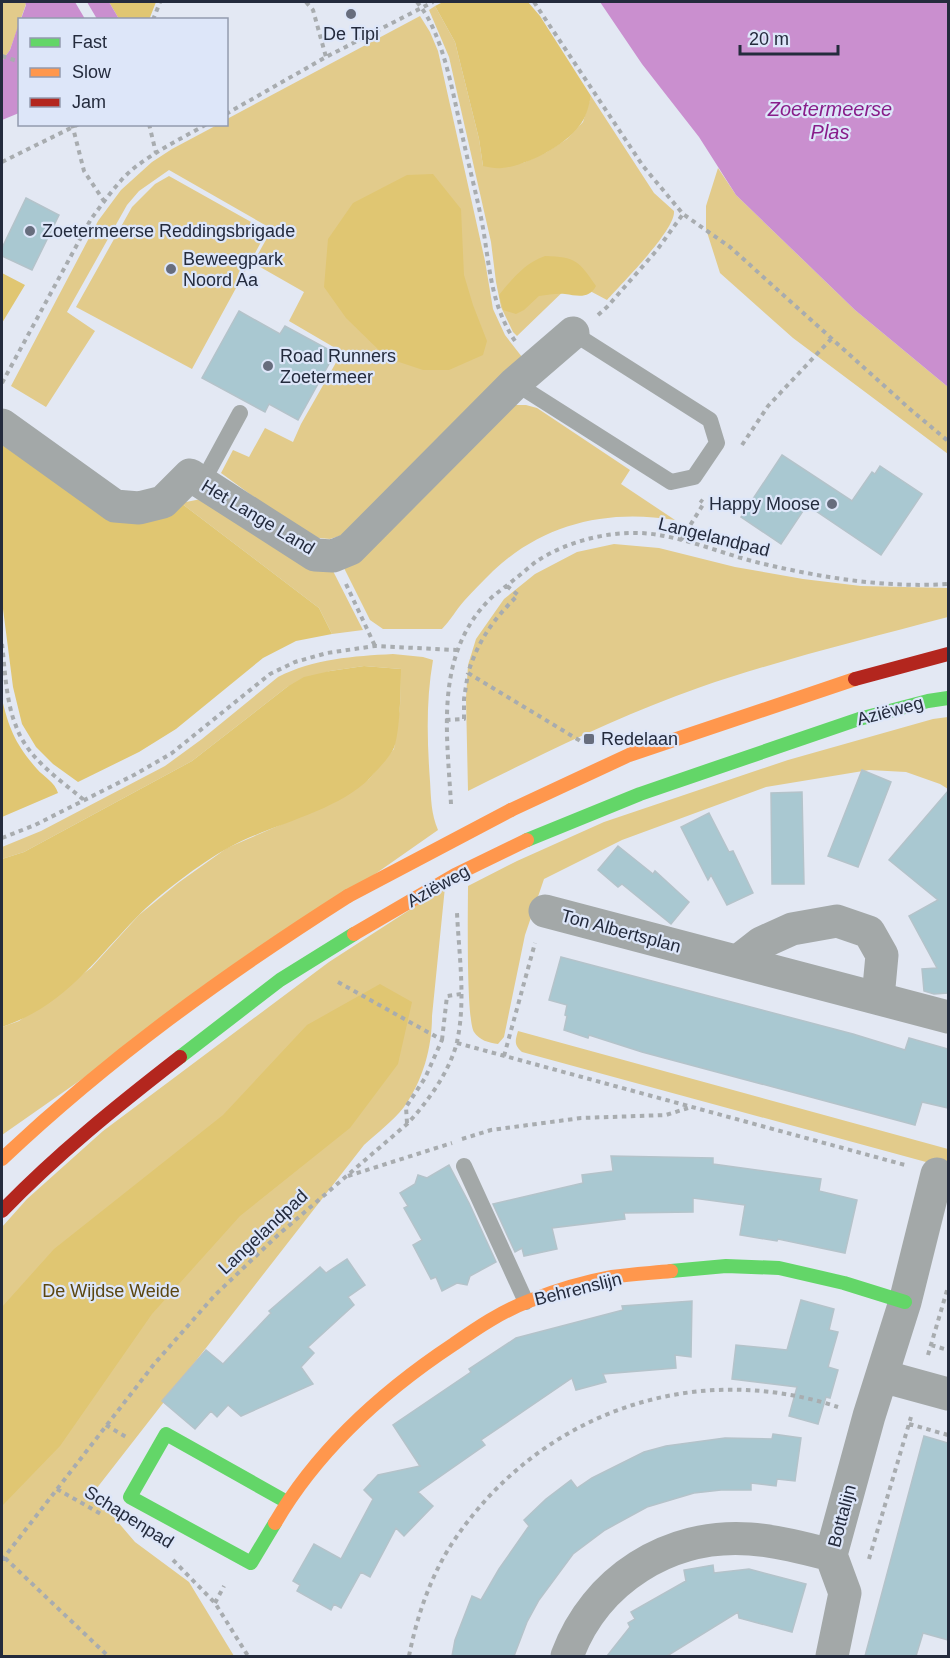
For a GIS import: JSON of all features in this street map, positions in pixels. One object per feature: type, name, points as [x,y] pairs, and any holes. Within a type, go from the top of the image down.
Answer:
[{"type":"street","name":"Het Lange Land","points":[[2,426],[115,506],[139,508],[163,502],[190,475],[315,555],[333,556],[350,549],[524,375],[573,333]]},
{"type":"street","name":"Aziëweg","points":[[2,1158],[49,1112],[131,1044],[187,1002],[269,946],[348,896],[511,810],[629,755],[872,673],[948,654]]},
{"type":"street","name":"Aziëweg","points":[[2,1211],[28,1184],[90,1129],[280,980],[455,875],[526,840],[640,794],[859,719],[948,698]]},
{"type":"street","name":"Ton Albertsplan","points":[[545,911],[948,1017]]},
{"type":"street","points":[[738,961],[761,943],[792,929],[837,921],[869,932],[882,955],[878,998]]},
{"type":"street","name":"Bottalijn","points":[[845,1593],[831,1555],[869,1416],[905,1302],[937,1174]]},
{"type":"street","name":"Behrenslijn","points":[[287,1502],[166,1434],[130,1497],[251,1563],[287,1502],[325,1454],[359,1417],[414,1370],[477,1328],[526,1302],[612,1277],[726,1266],[779,1268],[844,1283],[905,1302]]},
{"type":"street","points":[[882,1376],[933,1390]]},
{"type":"street","points":[[567,1656],[592,1608],[611,1586],[635,1568],[661,1553],[691,1543],[719,1539],[749,1539],[782,1543],[831,1555]]},
{"type":"street","points":[[832,1656],[845,1593]]},
{"type":"lane","points":[[524,375],[671,482],[694,477],[717,442],[710,420],[573,333]]},
{"type":"lane","points":[[202,483],[240,413]]},
{"type":"lane","points":[[464,1166],[526,1302]]},
{"type":"path","points":[[154,18],[160,2]]},
{"type":"path","points":[[306,2],[313,10],[326,57]]},
{"type":"path","points":[[417,2],[441,49],[482,224],[496,306],[524,375]]},
{"type":"path","points":[[228,113],[326,57],[434,2]]},
{"type":"path","points":[[534,2],[643,166],[682,214],[730,248],[948,441]]},
{"type":"path","points":[[2,56],[18,61]]},
{"type":"path","points":[[2,162],[73,126],[84,171],[104,201]]},
{"type":"path","points":[[149,126],[156,153]]},
{"type":"path","points":[[2,383],[91,219],[104,201],[133,169],[203,126]]},
{"type":"path","points":[[573,333],[607,308],[657,250],[682,214]]},
{"type":"path","points":[[736,454],[768,406],[832,338]]},
{"type":"path","points":[[671,482],[704,503],[681,540]]},
{"type":"path","name":"Langelandpad","points":[[450,804],[446,720],[449,681],[456,650],[473,620],[491,598],[537,561],[565,547],[594,538],[630,532],[681,540],[762,563],[828,578],[918,586],[948,584]]},
{"type":"path","points":[[333,556],[375,646]]},
{"type":"path","points":[[446,720],[464,719],[464,699],[474,653],[498,615],[518,595],[507,585]]},
{"type":"path","points":[[2,644],[7,686],[16,726],[28,748],[45,767],[84,800]]},
{"type":"path","points":[[2,838],[35,825],[172,753],[270,674],[294,662],[327,653],[375,646],[456,650]]},
{"type":"path","points":[[468,673],[585,743]]},
{"type":"path","name":"Ton Albertsplan","points":[[504,1056],[545,911]]},
{"type":"path","name":"Langelandpad","points":[[3,1559],[155,1363],[215,1295],[278,1235],[407,1124],[422,1107],[443,1075],[457,1043],[460,994],[456,912]]},
{"type":"path","points":[[334,980],[442,1040]]},
{"type":"path","points":[[407,1124],[406,1107],[425,1078],[442,1040],[447,996],[460,994]]},
{"type":"path","points":[[457,1043],[937,1174]]},
{"type":"path","points":[[344,1178],[491,1130],[581,1118],[666,1115],[690,1107]]},
{"type":"path","points":[[845,1593],[870,1558],[909,1424],[933,1390],[931,1345],[948,1287]]},
{"type":"path","points":[[931,1345],[948,1350]]},
{"type":"path","points":[[409,1656],[415,1626],[432,1582],[454,1540],[487,1497],[521,1466],[565,1434],[606,1414],[653,1400],[691,1391],[719,1389],[776,1392],[823,1401],[869,1416]]},
{"type":"path","points":[[909,1424],[948,1435]]},
{"type":"path","name":"Schapenpad","points":[[57,1489],[107,1518]]},
{"type":"path","name":"Schapenpad","points":[[166,1554],[215,1603],[248,1656]]},
{"type":"path","points":[[3,1559],[108,1656]]},
{"type":"green space","points":[[2,2],[25,2],[21,18],[18,18],[18,27],[10,50],[2,61]]},
{"type":"green space","points":[[109,2],[156,2],[150,18],[118,18]]},
{"type":"green space","points":[[443,2],[528,2],[540,16],[591,96],[582,122],[568,138],[558,146],[523,163],[500,168],[483,166],[479,139],[455,42],[435,6]]},
{"type":"green space","points":[[435,6],[455,42],[479,139],[483,166],[523,163],[547,152],[567,139],[583,122],[591,96],[654,193],[674,211],[672,220],[657,243],[607,300],[573,282],[517,336],[513,332],[501,307],[491,242],[449,57],[429,10]]},
{"type":"green space","points":[[420,16],[438,51],[485,261],[493,309],[505,335],[522,357],[349,533],[330,539],[309,537],[221,473],[233,450],[249,457],[265,428],[293,442],[342,352],[289,321],[304,292],[253,263],[272,229],[169,170],[139,191],[127,205],[67,312],[95,331],[46,407],[11,386],[98,221],[121,190],[152,162],[172,149],[215,126],[228,126],[228,118]]},
{"type":"green space","points":[[718,168],[736,195],[855,310],[948,387],[948,454],[793,338],[720,273],[706,229],[706,206]]},
{"type":"green space","points":[[433,174],[461,209],[464,275],[487,341],[483,355],[449,370],[423,370],[387,358],[346,318],[324,287],[328,239],[353,203],[407,175]]},
{"type":"green space","name":"Beweegpark Noord Aa","points":[[169,176],[267,231],[192,369],[76,307],[132,207],[155,184]]},
{"type":"green space","points":[[545,256],[570,259],[576,262],[596,286],[590,293],[583,296],[559,294],[539,296],[516,314],[503,310],[499,295],[525,267]]},
{"type":"green space","points":[[2,273],[25,285],[2,323]]},
{"type":"green space","points":[[514,405],[537,408],[630,470],[621,484],[675,520],[650,517],[601,519],[578,523],[555,531],[534,541],[493,571],[464,601],[442,629],[383,629],[370,620],[344,568]]},
{"type":"green space","points":[[2,440],[98,510],[181,503],[319,608],[332,634],[296,641],[263,658],[176,729],[139,752],[78,782],[53,764],[36,747],[22,724],[13,687],[2,601]]},
{"type":"green space","points":[[201,499],[333,571],[363,630],[332,634],[319,608],[181,503]]},
{"type":"green space","points":[[614,544],[659,548],[735,567],[803,579],[861,586],[948,588],[948,617],[791,659],[698,688],[610,723],[468,791],[466,698],[468,665],[476,639],[504,599],[535,574],[577,552]]},
{"type":"green space","points":[[393,654],[433,660],[428,705],[428,750],[432,806],[438,830],[2,1135],[2,1027],[19,1021],[91,968],[139,915],[178,883],[227,848],[338,800],[369,779],[394,749],[400,706],[401,669],[364,666],[330,671],[287,687],[192,761],[24,852],[2,859],[2,847],[41,831],[165,766],[278,677],[319,662]]},
{"type":"green space","points":[[364,666],[401,669],[400,711],[395,743],[388,757],[370,778],[339,800],[245,840],[205,862],[146,908],[60,995],[24,1018],[2,1027],[2,859],[24,852],[192,761],[287,687],[304,677]]},
{"type":"green space","points":[[2,699],[7,719],[19,744],[58,793],[2,817]]},
{"type":"green space","points":[[948,717],[948,789],[906,772],[869,770],[766,787],[622,840],[544,879],[525,935],[504,1037],[498,1044],[495,1044],[476,1035],[471,1023],[470,1007],[468,886],[604,822],[788,760],[933,719]]},
{"type":"green space","name":"De Wijdse Weide","points":[[445,887],[430,1040],[421,1075],[411,1097],[395,1117],[364,1145],[93,1493],[135,1542],[189,1582],[234,1656],[2,1656],[2,1227],[27,1199],[103,1131],[329,962]]},
{"type":"green space","points":[[380,984],[412,1002],[398,1064],[350,1128],[240,1216],[152,1314],[60,1446],[2,1506],[2,1307],[54,1249],[223,1115],[307,1025]]},
{"type":"green space","points":[[518,1031],[948,1149],[948,1168],[522,1052],[516,1043]]},
{"type":"water","points":[[25,2],[75,2],[84,18],[21,18]]},
{"type":"water","points":[[87,2],[109,2],[118,18],[96,18]]},
{"type":"water","name":"Zoetermeerse Plas","points":[[600,2],[948,2],[948,387],[855,310],[736,195],[699,137],[642,64]]},
{"type":"water","points":[[18,26],[18,113],[2,120],[2,61],[10,50]]},
{"type":"building","name":"Zoetermeerse Reddingsbrigade","points":[[26,198],[59,215],[32,270],[2,256],[2,248]]},
{"type":"building","name":"Road Runners Zoetermeer","points":[[239,311],[280,334],[285,326],[335,353],[298,420],[269,404],[265,412],[202,378]]},
{"type":"building","name":"Happy Moose","points":[[782,455],[852,501],[872,472],[875,474],[880,466],[922,494],[881,555],[807,505],[781,544],[741,517]]},
{"type":"building","points":[[862,770],[891,782],[858,867],[828,856]]},
{"type":"building","points":[[948,791],[948,993],[934,994],[924,991],[922,969],[937,968],[909,916],[938,900],[889,860]]},
{"type":"building","points":[[802,792],[804,884],[772,884],[771,793]]},
{"type":"building","points":[[709,813],[729,852],[733,851],[753,893],[727,905],[711,875],[708,880],[681,827]]},
{"type":"building","points":[[618,846],[653,874],[655,871],[689,902],[671,924],[622,884],[618,887],[598,870]]},
{"type":"building","points":[[561,957],[853,1034],[905,1050],[909,1038],[948,1049],[948,1108],[922,1102],[915,1125],[564,1030],[567,1005],[549,1000]]},
{"type":"building","points":[[611,1156],[713,1158],[713,1164],[821,1179],[819,1191],[857,1200],[845,1253],[778,1239],[777,1241],[740,1235],[745,1205],[693,1198],[693,1212],[624,1213],[625,1219],[552,1228],[557,1249],[524,1256],[522,1248],[515,1252],[493,1204],[583,1183],[582,1175],[613,1171]]},
{"type":"building","points":[[449,1165],[496,1262],[470,1276],[467,1285],[457,1283],[442,1291],[436,1277],[431,1279],[413,1245],[422,1240],[404,1208],[408,1206],[400,1193],[415,1184],[418,1175],[427,1178]]},
{"type":"building","points":[[347,1259],[365,1285],[348,1297],[354,1305],[308,1347],[314,1353],[301,1367],[313,1384],[241,1416],[228,1405],[217,1417],[211,1411],[195,1429],[162,1401],[206,1350],[223,1364],[271,1313],[269,1311],[320,1267],[326,1273]]},
{"type":"building","points":[[801,1300],[834,1309],[829,1330],[838,1332],[828,1367],[838,1370],[830,1398],[826,1397],[818,1424],[789,1416],[797,1387],[732,1379],[736,1345],[787,1350]]},
{"type":"building","points":[[692,1301],[691,1357],[675,1355],[676,1368],[603,1374],[606,1382],[576,1390],[572,1378],[481,1440],[485,1445],[418,1492],[433,1506],[404,1536],[396,1528],[370,1577],[361,1572],[341,1608],[334,1604],[331,1610],[297,1591],[300,1585],[293,1581],[314,1544],[341,1559],[373,1499],[364,1490],[378,1475],[420,1466],[393,1425],[471,1372],[469,1369],[516,1338],[623,1310],[622,1306]]},
{"type":"building","points":[[773,1434],[801,1438],[795,1481],[777,1479],[776,1486],[751,1483],[751,1490],[694,1493],[647,1507],[605,1530],[573,1554],[539,1600],[527,1622],[514,1656],[452,1656],[455,1640],[472,1596],[481,1600],[529,1526],[524,1520],[571,1480],[577,1488],[644,1452],[666,1446],[725,1438],[772,1439]]},
{"type":"building","points":[[924,1436],[948,1443],[948,1640],[923,1633],[916,1656],[865,1656]]},
{"type":"building","points":[[713,1565],[714,1573],[749,1569],[806,1584],[792,1632],[739,1618],[738,1612],[667,1656],[607,1656],[630,1627],[628,1623],[635,1619],[631,1612],[686,1581],[684,1570]]},
{"type":"traffic: fast","points":[[527,840],[640,794],[859,719],[948,698]]},
{"type":"traffic: fast","points":[[180,1057],[280,980],[354,934]]},
{"type":"traffic: fast","points":[[671,1271],[726,1266],[779,1268],[844,1283],[905,1302]]},
{"type":"traffic: fast","points":[[275,1523],[251,1563],[130,1497],[166,1434],[287,1502]]},
{"type":"traffic: slow","points":[[511,810],[629,755],[855,679]]},
{"type":"traffic: slow","points":[[348,896],[511,810]]},
{"type":"traffic: slow","points":[[354,934],[455,875],[527,840]]},
{"type":"traffic: slow","points":[[2,1159],[84,1086],[169,1019],[257,956],[348,896]]},
{"type":"traffic: slow","points":[[275,1523],[311,1470],[354,1423],[402,1381],[481,1326],[519,1305],[570,1287],[612,1277],[671,1271]]},
{"type":"traffic: jam","points":[[855,679],[948,654]]},
{"type":"traffic: jam","points":[[2,1211],[88,1131],[180,1057]]},
{"type":"place","name":"De Tipi","points":[[351,14]]},
{"type":"place","name":"Zoetermeerse Reddingsbrigade","points":[[30,231]]},
{"type":"place","name":"Beweegpark Noord Aa","points":[[171,269]]},
{"type":"place","name":"Road Runners Zoetermeer","points":[[268,366]]},
{"type":"place","name":"Happy Moose","points":[[832,504]]},
{"type":"place","name":"Redelaan","points":[[589,739]]}]
